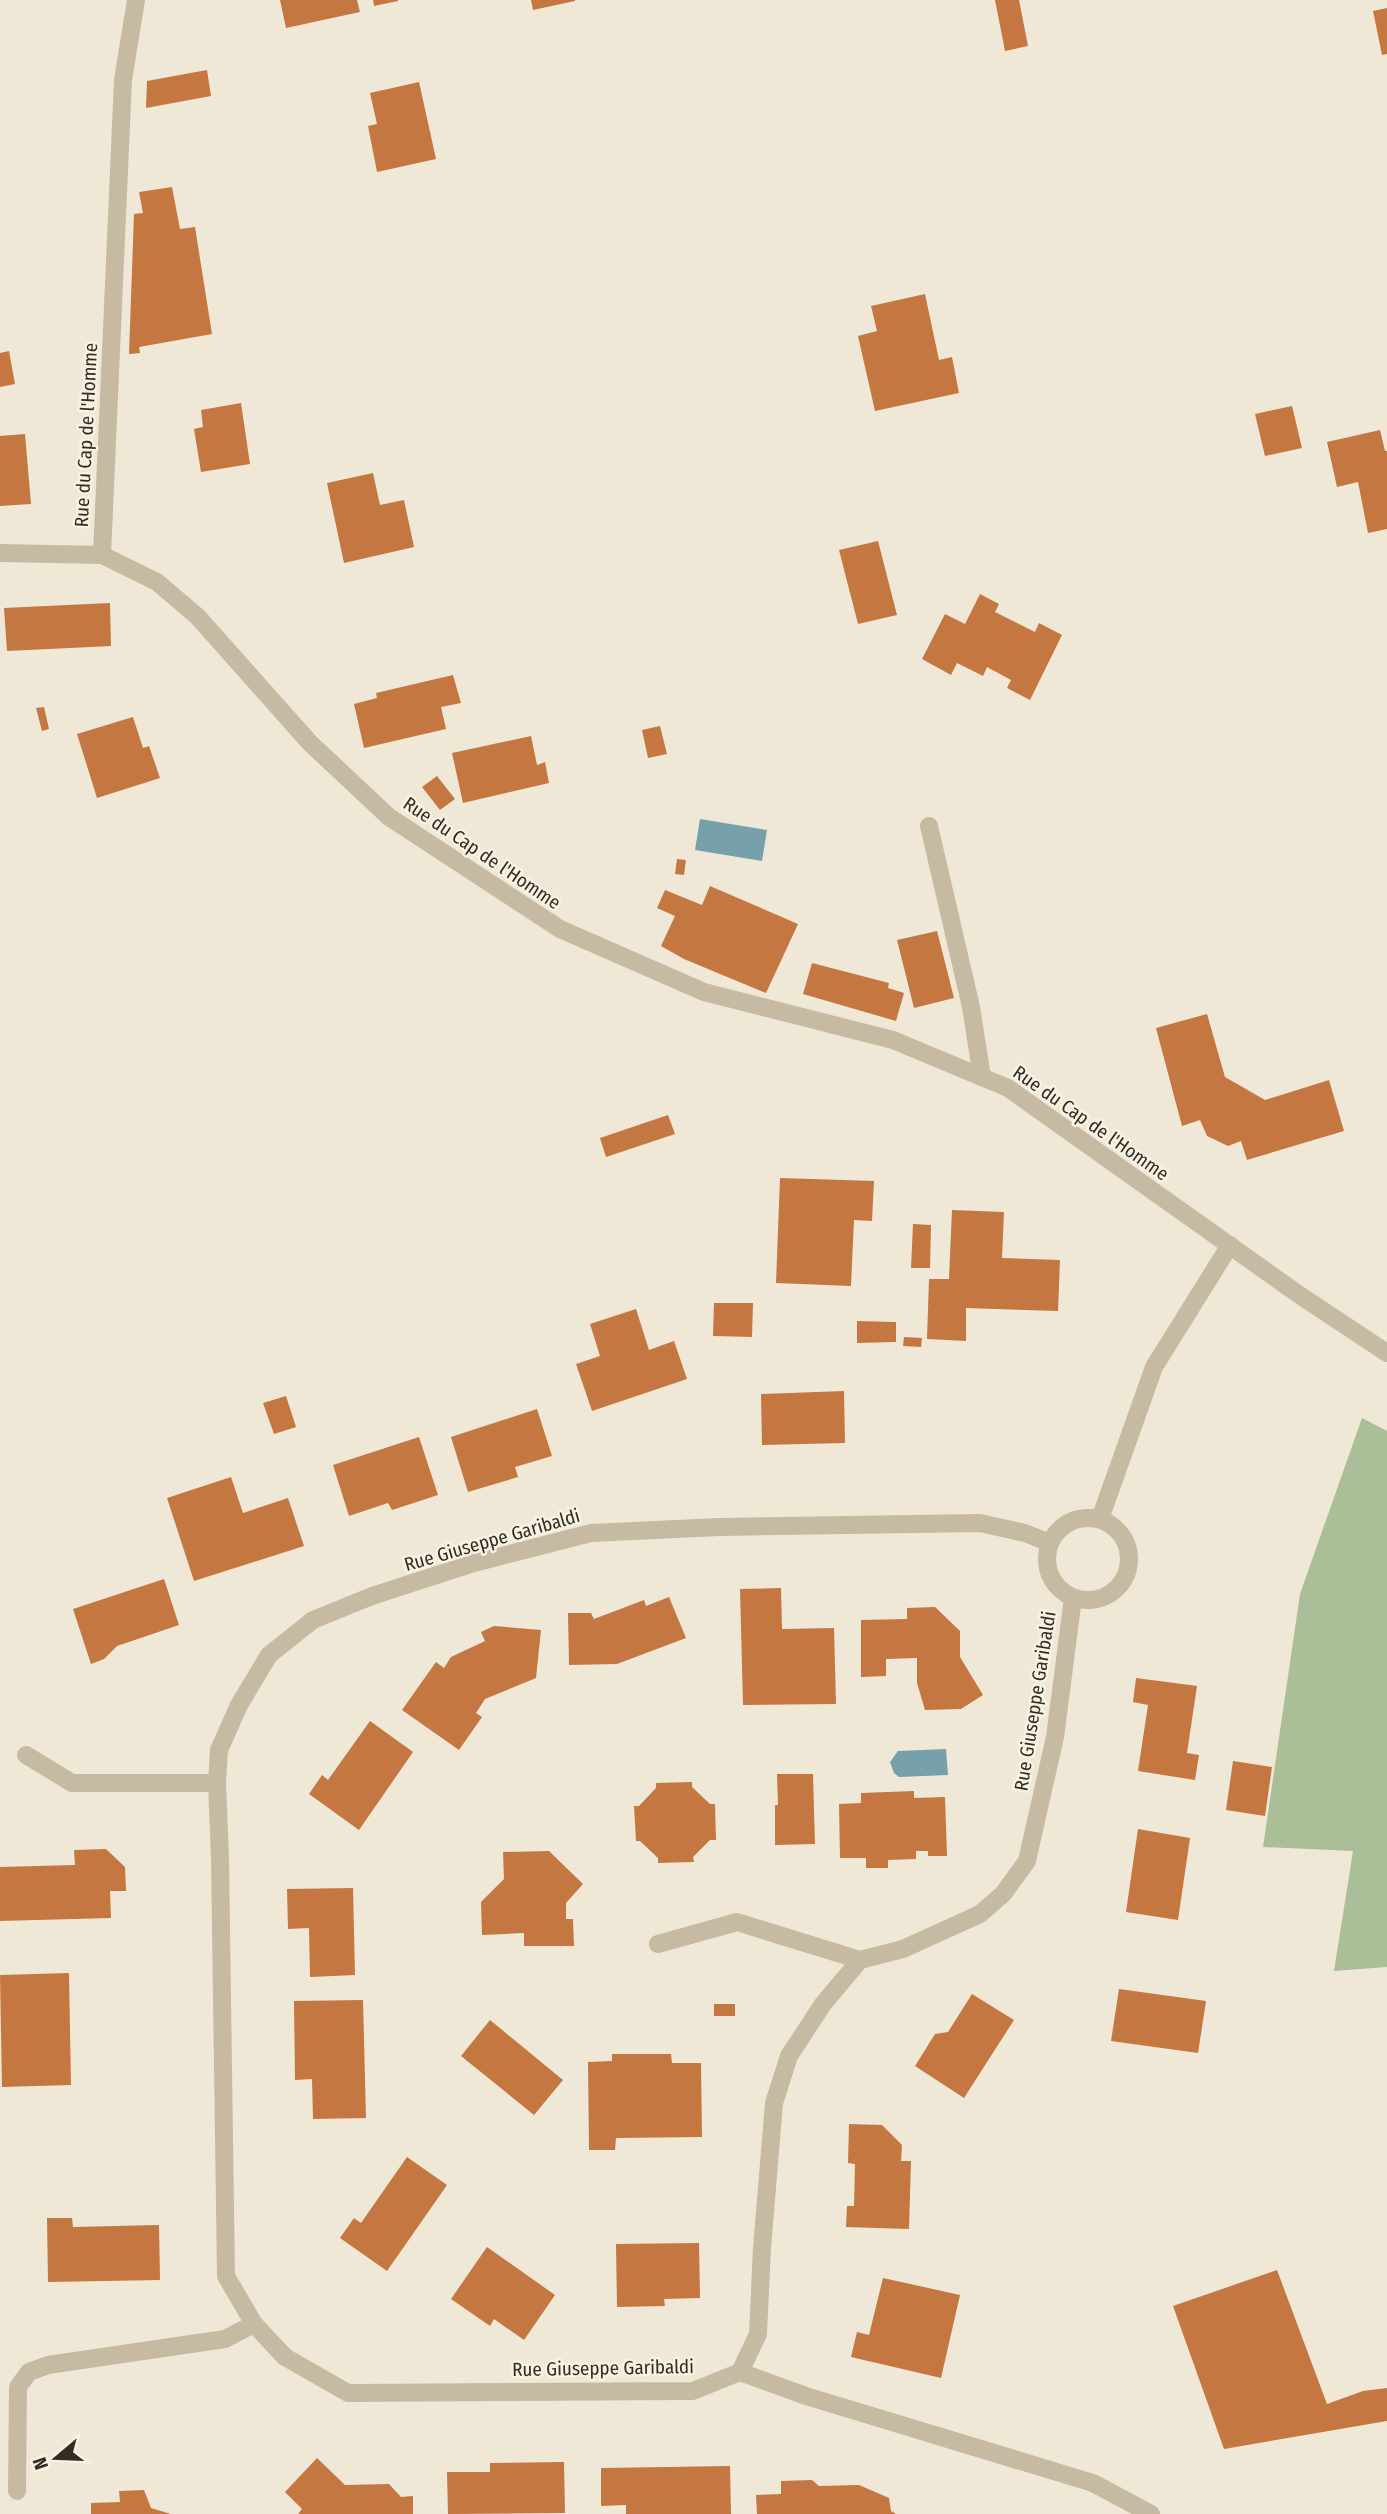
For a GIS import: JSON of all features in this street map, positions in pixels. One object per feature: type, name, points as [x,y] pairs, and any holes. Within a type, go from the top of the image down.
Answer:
[{"type":"street","name":"Rue du Cap de l'Homme","points":[[136,0],[123,79],[102,555],[157,582],[198,617],[310,743],[389,817],[559,929],[704,992],[893,1040],[1008,1088],[1387,1353]]},
{"type":"street","points":[[0,553],[102,555]]},
{"type":"street","points":[[929,826],[971,1007],[982,1077]]},
{"type":"street","points":[[1100,1519],[1154,1367],[1230,1245]]},
{"type":"street","points":[[1086,1517],[1100,1519],[1122,1534],[1130,1559],[1127,1573],[1121,1584],[1099,1599],[1073,1598],[1060,1590],[1046,1566],[1050,1543],[1060,1527],[1072,1520],[1086,1517]]},
{"type":"street","name":"Rue Giuseppe Garibaldi","points":[[740,2372],[693,2391],[348,2393],[285,2357],[254,2324],[226,2276],[222,1938],[217,1783],[219,1750],[239,1705],[269,1655],[313,1620],[372,1596],[474,1563],[591,1533],[719,1527],[980,1523],[1025,1533],[1050,1543]]},
{"type":"street","name":"Rue Giuseppe Garibaldi","points":[[860,1960],[903,1949],[980,1914],[1003,1894],[1027,1861],[1055,1737],[1073,1598]]},
{"type":"street","points":[[26,1755],[72,1783],[217,1783]]},
{"type":"street","points":[[658,1944],[737,1922],[860,1960],[823,2004],[789,2056],[774,2103],[758,2334],[740,2372],[806,2396],[1093,2483],[1151,2514]]},
{"type":"street","points":[[17,2491],[18,2387],[29,2372],[48,2365],[225,2339],[254,2324]]},
{"type":"green space","points":[[1362,1418],[1387,1431],[1387,1967],[1334,1971],[1353,1851],[1263,1847],[1300,1594]]},
{"type":"water","points":[[700,819],[767,830],[762,861],[695,850]]},
{"type":"water","points":[[946,1749],[948,1775],[899,1777],[894,1773],[890,1762],[898,1751]]},
{"type":"building","points":[[280,0],[357,0],[360,12],[286,28]]},
{"type":"building","points":[[373,0],[398,0],[398,1],[374,6]]},
{"type":"building","points":[[531,0],[575,0],[575,1],[533,10]]},
{"type":"building","points":[[995,0],[1019,0],[1028,46],[1005,51]]},
{"type":"building","points":[[1387,8],[1387,54],[1382,55],[1373,11]]},
{"type":"building","points":[[207,70],[211,96],[146,108],[147,81]]},
{"type":"building","points":[[419,82],[436,159],[377,172],[368,126],[377,124],[370,93]]},
{"type":"building","points":[[172,187],[180,229],[195,227],[212,334],[139,347],[140,353],[129,354],[134,214],[143,213],[139,192]]},
{"type":"building","points":[[925,294],[939,360],[952,357],[959,393],[875,411],[858,336],[877,331],[871,306]]},
{"type":"building","points":[[9,351],[15,384],[0,387],[0,353]]},
{"type":"building","points":[[241,403],[250,464],[201,472],[194,429],[203,427],[201,410]]},
{"type":"building","points":[[1292,406],[1302,448],[1265,456],[1255,414]]},
{"type":"building","points":[[1380,430],[1387,451],[1387,529],[1368,533],[1358,482],[1337,487],[1327,442]]},
{"type":"building","points":[[25,434],[31,504],[0,506],[0,436]]},
{"type":"building","points":[[373,473],[380,505],[404,500],[414,547],[344,563],[327,483]]},
{"type":"building","points":[[878,541],[897,615],[858,624],[839,550]]},
{"type":"building","points":[[980,594],[999,604],[995,612],[1035,632],[1039,623],[1062,635],[1030,700],[1007,688],[1011,680],[987,667],[983,676],[957,663],[951,675],[922,659],[945,614],[965,624]]},
{"type":"building","points":[[110,603],[111,646],[7,651],[4,608]]},
{"type":"building","points":[[453,675],[461,703],[441,707],[446,729],[364,748],[354,704],[377,698],[376,693]]},
{"type":"building","points":[[44,707],[49,729],[42,731],[36,708]]},
{"type":"building","points":[[133,717],[143,748],[149,746],[160,778],[97,798],[77,734]]},
{"type":"building","points":[[660,726],[667,754],[648,758],[642,730]]},
{"type":"building","points":[[531,736],[537,765],[545,762],[549,783],[463,803],[452,753]]},
{"type":"building","points":[[437,776],[455,799],[440,810],[422,787]]},
{"type":"building","points":[[677,859],[686,860],[684,875],[675,874]]},
{"type":"building","points":[[710,886],[798,924],[766,993],[684,959],[661,946],[675,916],[657,908],[665,890],[702,905]]},
{"type":"building","points":[[937,931],[954,998],[914,1008],[897,940]]},
{"type":"building","points":[[812,963],[889,983],[888,988],[904,993],[896,1021],[803,994]]},
{"type":"building","points":[[1207,1014],[1225,1077],[1265,1100],[1329,1080],[1344,1131],[1247,1160],[1241,1141],[1228,1146],[1207,1136],[1200,1120],[1182,1126],[1156,1028]]},
{"type":"building","points":[[668,1115],[675,1134],[606,1157],[600,1138]]},
{"type":"building","points":[[780,1178],[874,1181],[872,1221],[854,1220],[851,1286],[776,1283]]},
{"type":"building","points":[[952,1210],[1004,1212],[1002,1258],[1060,1260],[1058,1311],[966,1308],[966,1341],[927,1339],[929,1279],[949,1279]]},
{"type":"building","points":[[913,1224],[931,1225],[930,1268],[911,1268]]},
{"type":"building","points":[[714,1303],[753,1303],[752,1337],[713,1336]]},
{"type":"building","points":[[636,1309],[649,1350],[674,1341],[687,1379],[592,1411],[576,1364],[600,1356],[590,1324]]},
{"type":"building","points":[[857,1321],[896,1322],[896,1342],[857,1343]]},
{"type":"building","points":[[904,1337],[922,1338],[921,1347],[903,1346]]},
{"type":"building","points":[[844,1391],[845,1443],[762,1445],[761,1394]]},
{"type":"building","points":[[286,1396],[296,1427],[274,1434],[263,1403]]},
{"type":"building","points":[[537,1409],[552,1456],[515,1467],[518,1477],[468,1492],[451,1437]]},
{"type":"building","points":[[419,1437],[438,1495],[392,1510],[388,1503],[349,1516],[333,1465]]},
{"type":"building","points":[[231,1477],[243,1513],[288,1498],[304,1546],[194,1581],[167,1498]]},
{"type":"building","points":[[164,1579],[179,1625],[117,1646],[104,1659],[91,1664],[73,1609]]},
{"type":"building","points":[[781,1588],[782,1629],[834,1628],[836,1704],[743,1705],[740,1589]]},
{"type":"building","points":[[669,1597],[686,1638],[617,1664],[569,1665],[568,1613],[591,1613],[594,1619],[644,1600],[646,1606]]},
{"type":"building","points":[[935,1607],[960,1631],[960,1657],[983,1695],[961,1709],[925,1710],[917,1683],[917,1658],[886,1659],[886,1676],[861,1677],[861,1620],[907,1619],[907,1608]]},
{"type":"building","points":[[494,1626],[541,1630],[536,1678],[485,1699],[476,1713],[482,1717],[459,1750],[402,1710],[436,1662],[444,1668],[451,1657],[485,1641],[481,1632]]},
{"type":"building","points":[[1136,1678],[1197,1686],[1187,1753],[1199,1755],[1195,1780],[1138,1771],[1148,1705],[1133,1702]]},
{"type":"building","points":[[370,1721],[413,1752],[359,1830],[309,1794],[322,1775],[328,1780]]},
{"type":"building","points":[[1233,1761],[1272,1767],[1265,1816],[1226,1810]]},
{"type":"building","points":[[777,1774],[813,1774],[815,1844],[775,1845]]},
{"type":"building","points":[[692,1782],[692,1787],[710,1804],[715,1804],[716,1840],[710,1840],[693,1857],[694,1862],[658,1863],[658,1858],[640,1841],[636,1841],[634,1806],[639,1806],[656,1788],[656,1783]]},
{"type":"building","points":[[914,1791],[914,1798],[945,1797],[947,1856],[928,1856],[928,1851],[916,1851],[916,1859],[888,1860],[888,1868],[866,1868],[866,1858],[840,1858],[839,1804],[861,1803],[861,1793]]},
{"type":"building","points":[[1138,1829],[1190,1838],[1178,1920],[1126,1912]]},
{"type":"building","points":[[106,1849],[125,1867],[126,1891],[110,1891],[111,1918],[0,1921],[0,1867],[75,1865],[74,1850]]},
{"type":"building","points":[[549,1851],[583,1884],[566,1903],[566,1919],[573,1919],[574,1946],[524,1946],[524,1933],[482,1935],[481,1902],[504,1879],[503,1852]]},
{"type":"building","points":[[353,1888],[355,1975],[310,1977],[309,1928],[288,1929],[287,1889]]},
{"type":"building","points":[[69,1973],[71,2085],[2,2087],[0,1975]]},
{"type":"building","points":[[1119,1989],[1206,2001],[1198,2053],[1111,2041]]},
{"type":"building","points":[[972,1994],[1014,2020],[964,2098],[915,2066],[935,2034],[948,2032]]},
{"type":"building","points":[[363,2000],[366,2118],[313,2119],[312,2079],[295,2080],[294,2001]]},
{"type":"building","points":[[714,2004],[735,2004],[735,2016],[714,2016]]},
{"type":"building","points":[[490,2020],[563,2080],[534,2115],[461,2056]]},
{"type":"building","points":[[612,2054],[671,2054],[672,2063],[701,2063],[702,2137],[616,2138],[615,2150],[589,2150],[588,2062],[612,2061]]},
{"type":"building","points":[[849,2124],[882,2125],[902,2145],[901,2161],[911,2161],[909,2229],[846,2227],[847,2206],[854,2206],[855,2164],[848,2163]]},
{"type":"building","points":[[407,2157],[447,2185],[387,2271],[340,2238],[354,2218],[361,2223]]},
{"type":"building","points":[[47,2218],[72,2218],[73,2227],[159,2225],[160,2280],[48,2282]]},
{"type":"building","points":[[699,2243],[700,2298],[664,2299],[665,2306],[617,2307],[616,2244]]},
{"type":"building","points":[[487,2247],[555,2295],[524,2340],[494,2319],[490,2326],[451,2299]]},
{"type":"building","points":[[1277,2270],[1327,2404],[1363,2391],[1387,2388],[1387,2421],[1224,2449],[1173,2306]]},
{"type":"building","points":[[883,2278],[960,2295],[941,2378],[851,2357],[857,2332],[869,2335]]},
{"type":"building","points":[[317,2458],[345,2485],[389,2484],[401,2497],[413,2496],[413,2514],[298,2514],[302,2509],[285,2492]]},
{"type":"building","points":[[564,2462],[565,2513],[448,2514],[447,2472],[490,2472],[490,2463]]},
{"type":"building","points":[[730,2466],[731,2514],[626,2514],[626,2505],[601,2506],[601,2468]]},
{"type":"building","points":[[812,2480],[819,2486],[859,2485],[889,2498],[891,2511],[896,2514],[757,2514],[756,2495],[781,2494],[781,2481]]},
{"type":"building","points":[[144,2490],[151,2508],[171,2514],[91,2514],[91,2503],[120,2502],[119,2491]]}]
